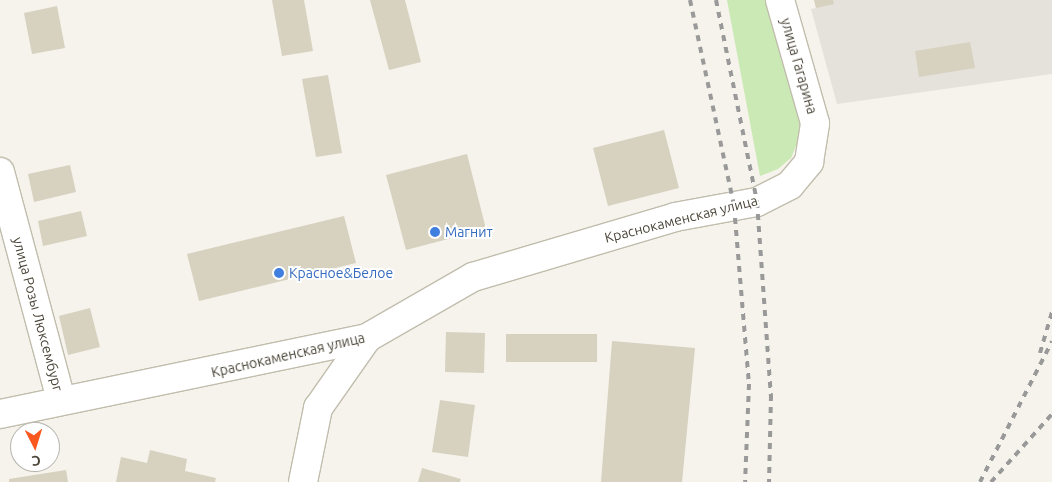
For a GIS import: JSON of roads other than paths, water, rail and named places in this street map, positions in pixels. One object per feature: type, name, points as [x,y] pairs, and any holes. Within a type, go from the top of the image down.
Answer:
[{"type":"street","name":"улица Гагарина","points":[[780,0],[815,123],[809,162]]},
{"type":"street","name":"Краснокаменская улица","points":[[0,414],[61,399],[367,338],[473,277],[676,218],[757,202],[790,186],[809,162]]},
{"type":"street","name":"улица Розы Люксембург","points":[[0,172],[61,399]]},
{"type":"street","points":[[302,482],[318,408],[367,338]]},
{"type":"railway","points":[[690,0],[734,206],[749,384],[745,482]]},
{"type":"railway","points":[[716,0],[757,202],[771,395],[769,482]]},
{"type":"railway","points":[[1040,353],[1052,312]]},
{"type":"railway","points":[[980,482],[1052,341]]},
{"type":"railway","points":[[991,482],[1052,414]]},
{"type":"place","name":"Магнит","points":[[435,232]]},
{"type":"place","name":"Красное&Белое","points":[[279,273]]}]
